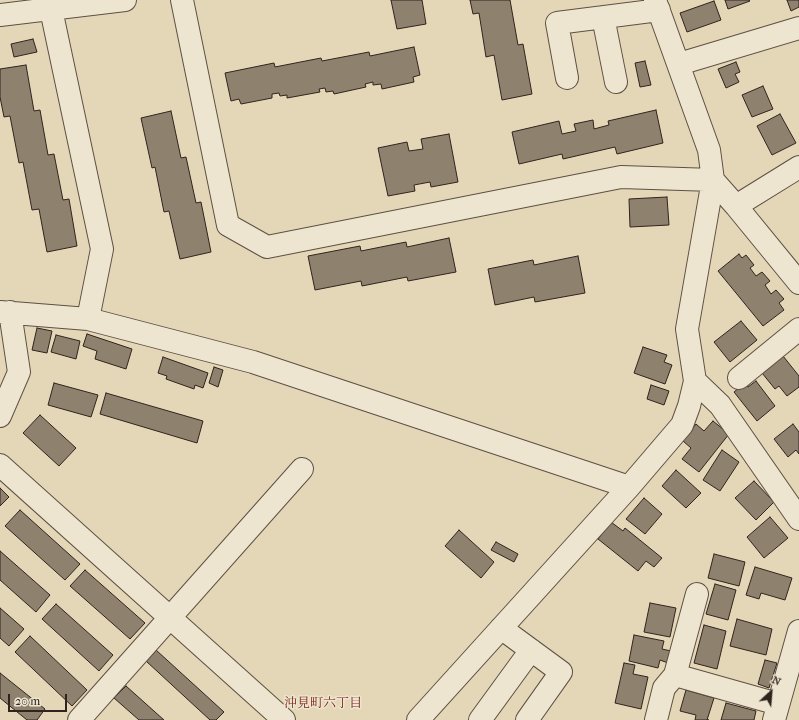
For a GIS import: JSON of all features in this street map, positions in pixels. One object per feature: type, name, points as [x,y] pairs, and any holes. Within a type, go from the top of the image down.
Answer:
[{"type":"street","points":[[0,15],[50,5],[125,0]]},
{"type":"street","points":[[182,0],[228,225],[267,247],[621,177],[713,180],[799,283]]},
{"type":"street","points":[[50,5],[102,249],[88,319]]},
{"type":"street","points":[[418,720],[682,425],[689,406],[695,381],[687,328],[713,180],[709,150],[657,5],[604,17],[557,23],[567,78]]},
{"type":"street","points":[[604,17],[616,82]]},
{"type":"street","points":[[679,64],[799,28]]},
{"type":"street","points":[[736,206],[799,167]]},
{"type":"street","points":[[0,416],[19,372],[5,312],[88,319],[253,362],[628,487]]},
{"type":"street","points":[[739,378],[799,329]]},
{"type":"street","points":[[695,381],[720,405],[799,519]]},
{"type":"street","points":[[0,465],[284,720]]},
{"type":"street","points":[[79,720],[302,469]]},
{"type":"street","points":[[656,720],[664,688],[675,675],[698,594]]},
{"type":"street","points":[[501,628],[561,672],[527,720]]},
{"type":"street","points":[[675,675],[776,712],[799,630]]},
{"type":"street","points":[[480,720],[531,650]]},
{"type":"building","points":[[391,0],[422,0],[426,24],[397,29]]},
{"type":"building","points":[[470,0],[510,0],[518,45],[523,44],[532,94],[502,100],[494,55],[486,57],[479,13],[473,14]]},
{"type":"building","points":[[725,0],[749,0],[750,1],[728,9]]},
{"type":"building","points":[[787,0],[799,0],[799,7],[791,11]]},
{"type":"building","points":[[714,1],[721,20],[687,32],[680,13]]},
{"type":"building","points":[[33,39],[37,52],[14,57],[11,44]]},
{"type":"building","points":[[414,47],[420,75],[413,77],[414,82],[382,89],[381,84],[373,85],[373,82],[365,84],[366,87],[334,94],[333,91],[326,92],[325,88],[319,89],[320,92],[287,98],[287,95],[280,96],[279,93],[272,94],[272,98],[241,104],[239,99],[231,101],[225,73],[274,63],[275,67],[321,58],[322,61],[369,52],[370,56]]},
{"type":"building","points":[[645,61],[651,85],[640,87],[635,63]]},
{"type":"building","points":[[736,62],[740,72],[735,74],[739,82],[726,88],[718,69]]},
{"type":"building","points":[[26,65],[34,111],[40,110],[48,155],[54,154],[63,200],[69,199],[77,246],[47,252],[39,209],[32,210],[23,162],[19,163],[10,116],[4,117],[0,97],[0,69]]},
{"type":"building","points":[[763,86],[773,109],[752,117],[742,95]]},
{"type":"building","points":[[656,110],[663,143],[617,154],[615,147],[563,159],[562,154],[519,164],[512,132],[559,121],[562,134],[576,131],[574,124],[593,120],[594,129],[609,125],[608,121]]},
{"type":"building","points":[[171,111],[181,158],[186,157],[196,203],[201,202],[211,252],[180,259],[169,211],[164,212],[155,167],[152,168],[141,118]]},
{"type":"building","points":[[780,114],[796,143],[772,155],[757,126]]},
{"type":"building","points":[[449,134],[458,182],[431,187],[430,182],[414,185],[415,191],[388,196],[378,148],[407,142],[409,151],[423,149],[421,139]]},
{"type":"building","points":[[667,197],[669,225],[630,227],[629,199]]},
{"type":"building","points":[[449,238],[456,272],[408,281],[407,277],[362,286],[361,281],[315,290],[308,256],[360,246],[361,251],[406,242],[407,247]]},
{"type":"building","points":[[739,254],[742,258],[746,255],[754,265],[750,268],[756,276],[762,272],[770,281],[765,285],[771,294],[776,290],[784,299],[779,303],[784,310],[763,326],[718,271]]},
{"type":"building","points":[[578,256],[585,293],[535,302],[534,297],[495,305],[488,269],[533,260],[534,265]]},
{"type":"building","points":[[741,321],[757,340],[730,362],[714,342]]},
{"type":"building","points":[[37,328],[52,331],[47,353],[32,350]]},
{"type":"building","points":[[87,334],[132,349],[126,369],[95,359],[97,351],[83,346]]},
{"type":"building","points":[[56,335],[80,341],[76,359],[51,352]]},
{"type":"building","points":[[643,347],[667,355],[664,362],[672,365],[665,384],[634,373]]},
{"type":"building","points":[[783,356],[799,376],[799,387],[787,396],[779,386],[775,389],[762,373]]},
{"type":"building","points":[[163,357],[208,373],[203,388],[195,385],[194,389],[166,379],[167,376],[158,373]]},
{"type":"building","points":[[214,367],[223,370],[218,387],[209,383]]},
{"type":"building","points":[[756,381],[775,406],[757,421],[734,392],[745,383],[748,387]]},
{"type":"building","points":[[54,383],[98,395],[91,417],[48,405]]},
{"type":"building","points":[[651,385],[669,391],[664,405],[647,399]]},
{"type":"building","points":[[106,393],[203,421],[197,443],[100,414]]},
{"type":"building","points":[[40,415],[76,448],[59,466],[23,433]]},
{"type":"building","points":[[713,421],[729,434],[699,472],[682,459],[691,448],[683,441],[696,424],[704,431]]},
{"type":"building","points":[[793,424],[799,432],[799,454],[796,450],[788,457],[774,439]]},
{"type":"building","points":[[722,450],[739,462],[720,491],[703,480]]},
{"type":"building","points":[[676,470],[701,493],[686,508],[662,486]]},
{"type":"building","points":[[754,481],[774,502],[756,520],[735,498]]},
{"type":"building","points":[[0,488],[9,497],[0,506]]},
{"type":"building","points":[[644,498],[662,514],[645,534],[626,519]]},
{"type":"building","points":[[20,510],[80,564],[65,580],[5,526]]},
{"type":"building","points":[[770,517],[788,538],[764,558],[747,537]]},
{"type":"building","points":[[611,522],[623,531],[625,528],[662,558],[654,567],[646,561],[638,571],[598,539]]},
{"type":"building","points":[[459,530],[494,562],[481,578],[445,546]]},
{"type":"building","points":[[496,542],[518,554],[514,562],[491,550]]},
{"type":"building","points":[[0,551],[50,595],[36,612],[0,580]]},
{"type":"building","points":[[714,554],[745,562],[739,586],[708,578]]},
{"type":"building","points":[[755,567],[792,578],[785,600],[761,593],[759,599],[746,595]]},
{"type":"building","points":[[85,570],[145,623],[130,639],[70,586]]},
{"type":"building","points":[[715,584],[736,590],[728,620],[706,614]]},
{"type":"building","points":[[650,603],[676,608],[670,637],[644,632]]},
{"type":"building","points":[[56,604],[113,655],[99,671],[42,619]]},
{"type":"building","points":[[0,608],[24,629],[9,646],[0,638]]},
{"type":"building","points":[[737,619],[772,629],[766,655],[730,646]]},
{"type":"building","points":[[704,625],[726,631],[717,669],[694,663]]},
{"type":"building","points":[[634,635],[664,641],[662,649],[671,651],[668,663],[660,660],[658,668],[629,661]]},
{"type":"building","points":[[30,636],[87,690],[72,706],[15,652]]},
{"type":"building","points":[[156,650],[224,712],[216,720],[210,720],[146,661]]},
{"type":"building","points":[[765,660],[777,663],[769,688],[758,684]]},
{"type":"building","points":[[624,663],[635,665],[633,674],[648,677],[641,709],[615,703]]},
{"type":"building","points":[[0,673],[45,709],[37,720],[27,720],[0,698]]},
{"type":"building","points":[[126,686],[164,720],[139,720],[114,698]]},
{"type":"building","points":[[686,690],[714,698],[707,720],[695,720],[696,715],[680,711]]},
{"type":"building","points":[[726,703],[756,711],[754,720],[721,720]]},
{"type":"district","name":"沖見町六丁目","points":[[323,704]]}]
